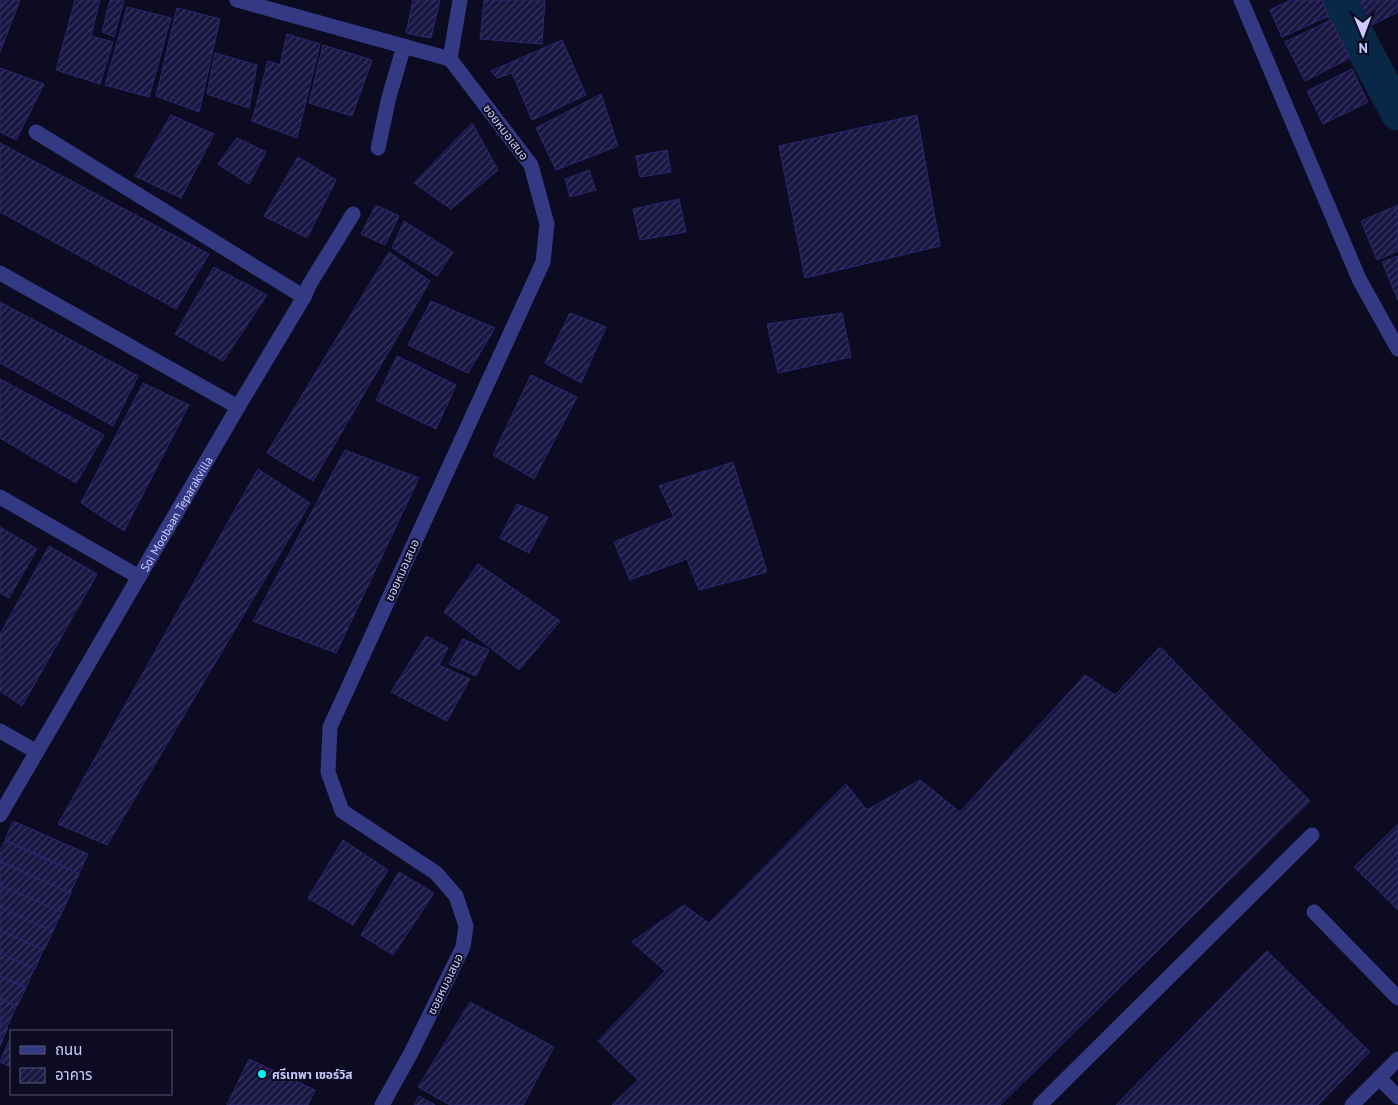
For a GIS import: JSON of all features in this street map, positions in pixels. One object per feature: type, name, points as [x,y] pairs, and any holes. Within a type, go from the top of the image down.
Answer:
[{"type":"street","points":[[237,0],[450,59],[460,0]]},
{"type":"street","points":[[1240,0],[1355,272],[1398,349]]},
{"type":"street","points":[[378,148],[389,97],[404,46]]},
{"type":"street","name":"ซอยหมอเสนอ","points":[[382,1105],[411,1053],[463,947],[466,926],[456,896],[436,873],[342,811],[328,772],[330,727],[543,262],[547,224],[531,165],[450,59]]},
{"type":"street","points":[[36,132],[304,297]]},
{"type":"street","name":"Soi Moobaan Teparakvilla","points":[[0,815],[304,297],[309,285],[353,214]]},
{"type":"street","points":[[0,273],[238,407]]},
{"type":"street","points":[[0,497],[139,577]]},
{"type":"street","points":[[0,730],[37,752]]},
{"type":"street","points":[[1040,1105],[1312,835]]},
{"type":"street","points":[[1314,912],[1398,998]]},
{"type":"street","points":[[1352,1105],[1398,1059]]},
{"type":"street","points":[[1379,1078],[1398,1097]]},
{"type":"building","points":[[0,0],[20,0],[0,52]]},
{"type":"building","points":[[75,0],[100,0],[91,36],[113,42],[100,84],[56,70]]},
{"type":"building","points":[[110,0],[124,0],[114,37],[102,32]]},
{"type":"building","points":[[413,0],[440,0],[431,38],[406,33]]},
{"type":"building","points":[[484,0],[545,0],[542,44],[480,39]]},
{"type":"building","points":[[1291,0],[1322,0],[1329,16],[1282,37],[1270,10]]},
{"type":"building","points":[[1359,0],[1398,0],[1398,12],[1372,25]]},
{"type":"building","points":[[127,7],[171,18],[149,97],[105,85]]},
{"type":"building","points":[[177,8],[220,19],[199,112],[156,96]]},
{"type":"building","points":[[1331,20],[1350,58],[1305,81],[1285,42]]},
{"type":"building","points":[[287,34],[320,44],[297,138],[252,121],[268,61],[280,65]]},
{"type":"building","points":[[562,40],[586,95],[532,120],[512,73],[497,78],[491,71]]},
{"type":"building","points":[[323,45],[372,60],[352,116],[309,103]]},
{"type":"building","points":[[215,53],[257,65],[249,108],[207,94]]},
{"type":"building","points":[[0,68],[44,84],[16,140],[0,132]]},
{"type":"building","points":[[1352,69],[1368,102],[1323,124],[1307,91]]},
{"type":"building","points":[[601,94],[618,146],[556,170],[536,128]]},
{"type":"building","points":[[171,115],[214,134],[181,198],[135,176]]},
{"type":"building","points":[[917,115],[940,246],[805,278],[779,146]]},
{"type":"building","points":[[472,123],[498,170],[451,209],[414,183]]},
{"type":"building","points":[[237,138],[266,152],[249,184],[218,164]]},
{"type":"building","points":[[0,143],[209,254],[176,309],[0,212]]},
{"type":"building","points":[[667,150],[671,172],[640,177],[636,156]]},
{"type":"building","points":[[298,157],[336,180],[307,238],[264,216]]},
{"type":"building","points":[[589,170],[596,190],[570,197],[565,179]]},
{"type":"building","points":[[679,199],[686,232],[640,240],[633,209]]},
{"type":"building","points":[[376,205],[399,216],[385,245],[361,234]]},
{"type":"building","points":[[1398,205],[1398,251],[1377,260],[1361,221]]},
{"type":"building","points":[[404,221],[453,252],[437,276],[392,248]]},
{"type":"building","points":[[389,252],[430,281],[313,481],[267,453]]},
{"type":"building","points":[[1398,256],[1398,300],[1382,262]]},
{"type":"building","points":[[214,267],[267,295],[223,361],[175,334]]},
{"type":"building","points":[[431,301],[495,328],[468,373],[408,345]]},
{"type":"building","points":[[0,302],[138,376],[113,426],[0,363]]},
{"type":"building","points":[[570,313],[606,327],[581,383],[545,363]]},
{"type":"building","points":[[842,313],[851,357],[778,373],[767,324]]},
{"type":"building","points":[[397,356],[456,385],[436,429],[376,400]]},
{"type":"building","points":[[531,375],[577,397],[534,479],[493,455]]},
{"type":"building","points":[[0,379],[104,435],[76,483],[0,438]]},
{"type":"building","points":[[143,383],[189,405],[124,531],[81,503]]},
{"type":"building","points":[[345,450],[419,478],[336,653],[253,621]]},
{"type":"building","points":[[733,462],[767,572],[699,590],[687,559],[630,580],[614,542],[674,517],[659,486]]},
{"type":"building","points":[[258,469],[310,503],[107,845],[58,824]]},
{"type":"building","points":[[517,504],[548,517],[529,553],[500,538]]},
{"type":"building","points":[[0,527],[37,549],[9,598],[0,593]]},
{"type":"building","points":[[49,546],[97,574],[22,706],[0,691],[0,634]]},
{"type":"building","points":[[478,564],[560,621],[519,670],[444,612]]},
{"type":"building","points":[[426,636],[448,648],[439,665],[470,679],[447,721],[391,692]]},
{"type":"building","points":[[463,639],[489,650],[476,676],[449,664]]},
{"type":"building","points":[[1160,647],[1310,801],[1000,1105],[612,1105],[638,1080],[598,1041],[665,971],[632,942],[684,905],[709,923],[846,784],[867,810],[920,780],[960,812],[1085,675],[1115,695]]},
{"type":"building","points":[[13,821],[88,854],[79,873],[5,840]]},
{"type":"building","points":[[1398,824],[1398,910],[1354,867]]},
{"type":"building","points":[[343,840],[388,870],[353,925],[308,898]]},
{"type":"building","points":[[5,841],[79,874],[70,893],[0,861],[0,851]]},
{"type":"building","points":[[0,862],[71,893],[62,912],[0,885]]},
{"type":"building","points":[[399,872],[434,893],[393,955],[361,935]]},
{"type":"building","points":[[0,885],[62,912],[53,931],[0,908]]},
{"type":"building","points":[[0,907],[53,931],[44,950],[0,930]]},
{"type":"building","points":[[0,930],[43,950],[35,969],[0,953]]},
{"type":"building","points":[[1267,951],[1370,1052],[1318,1105],[1116,1105]]},
{"type":"building","points":[[0,953],[34,969],[26,987],[0,976]]},
{"type":"building","points":[[0,976],[26,988],[17,1006],[0,998]]},
{"type":"building","points":[[0,999],[16,1007],[8,1025],[0,1022]]},
{"type":"building","points":[[470,1002],[554,1047],[523,1105],[450,1105],[418,1087]]},
{"type":"building","points":[[0,1023],[8,1027],[0,1046]]},
{"type":"building","points":[[10,1038],[10,1067],[0,1062]]},
{"type":"building","name":"ศรีเทพา เซอร์วิส","points":[[249,1059],[315,1090],[308,1105],[227,1105]]},
{"type":"building","points":[[419,1096],[435,1105],[414,1105]]},
{"type":"waterway","points":[[1338,0],[1398,113]]},
{"type":"place","name":"ศรีเทพา เซอร์วิส","points":[[262,1074]]}]
